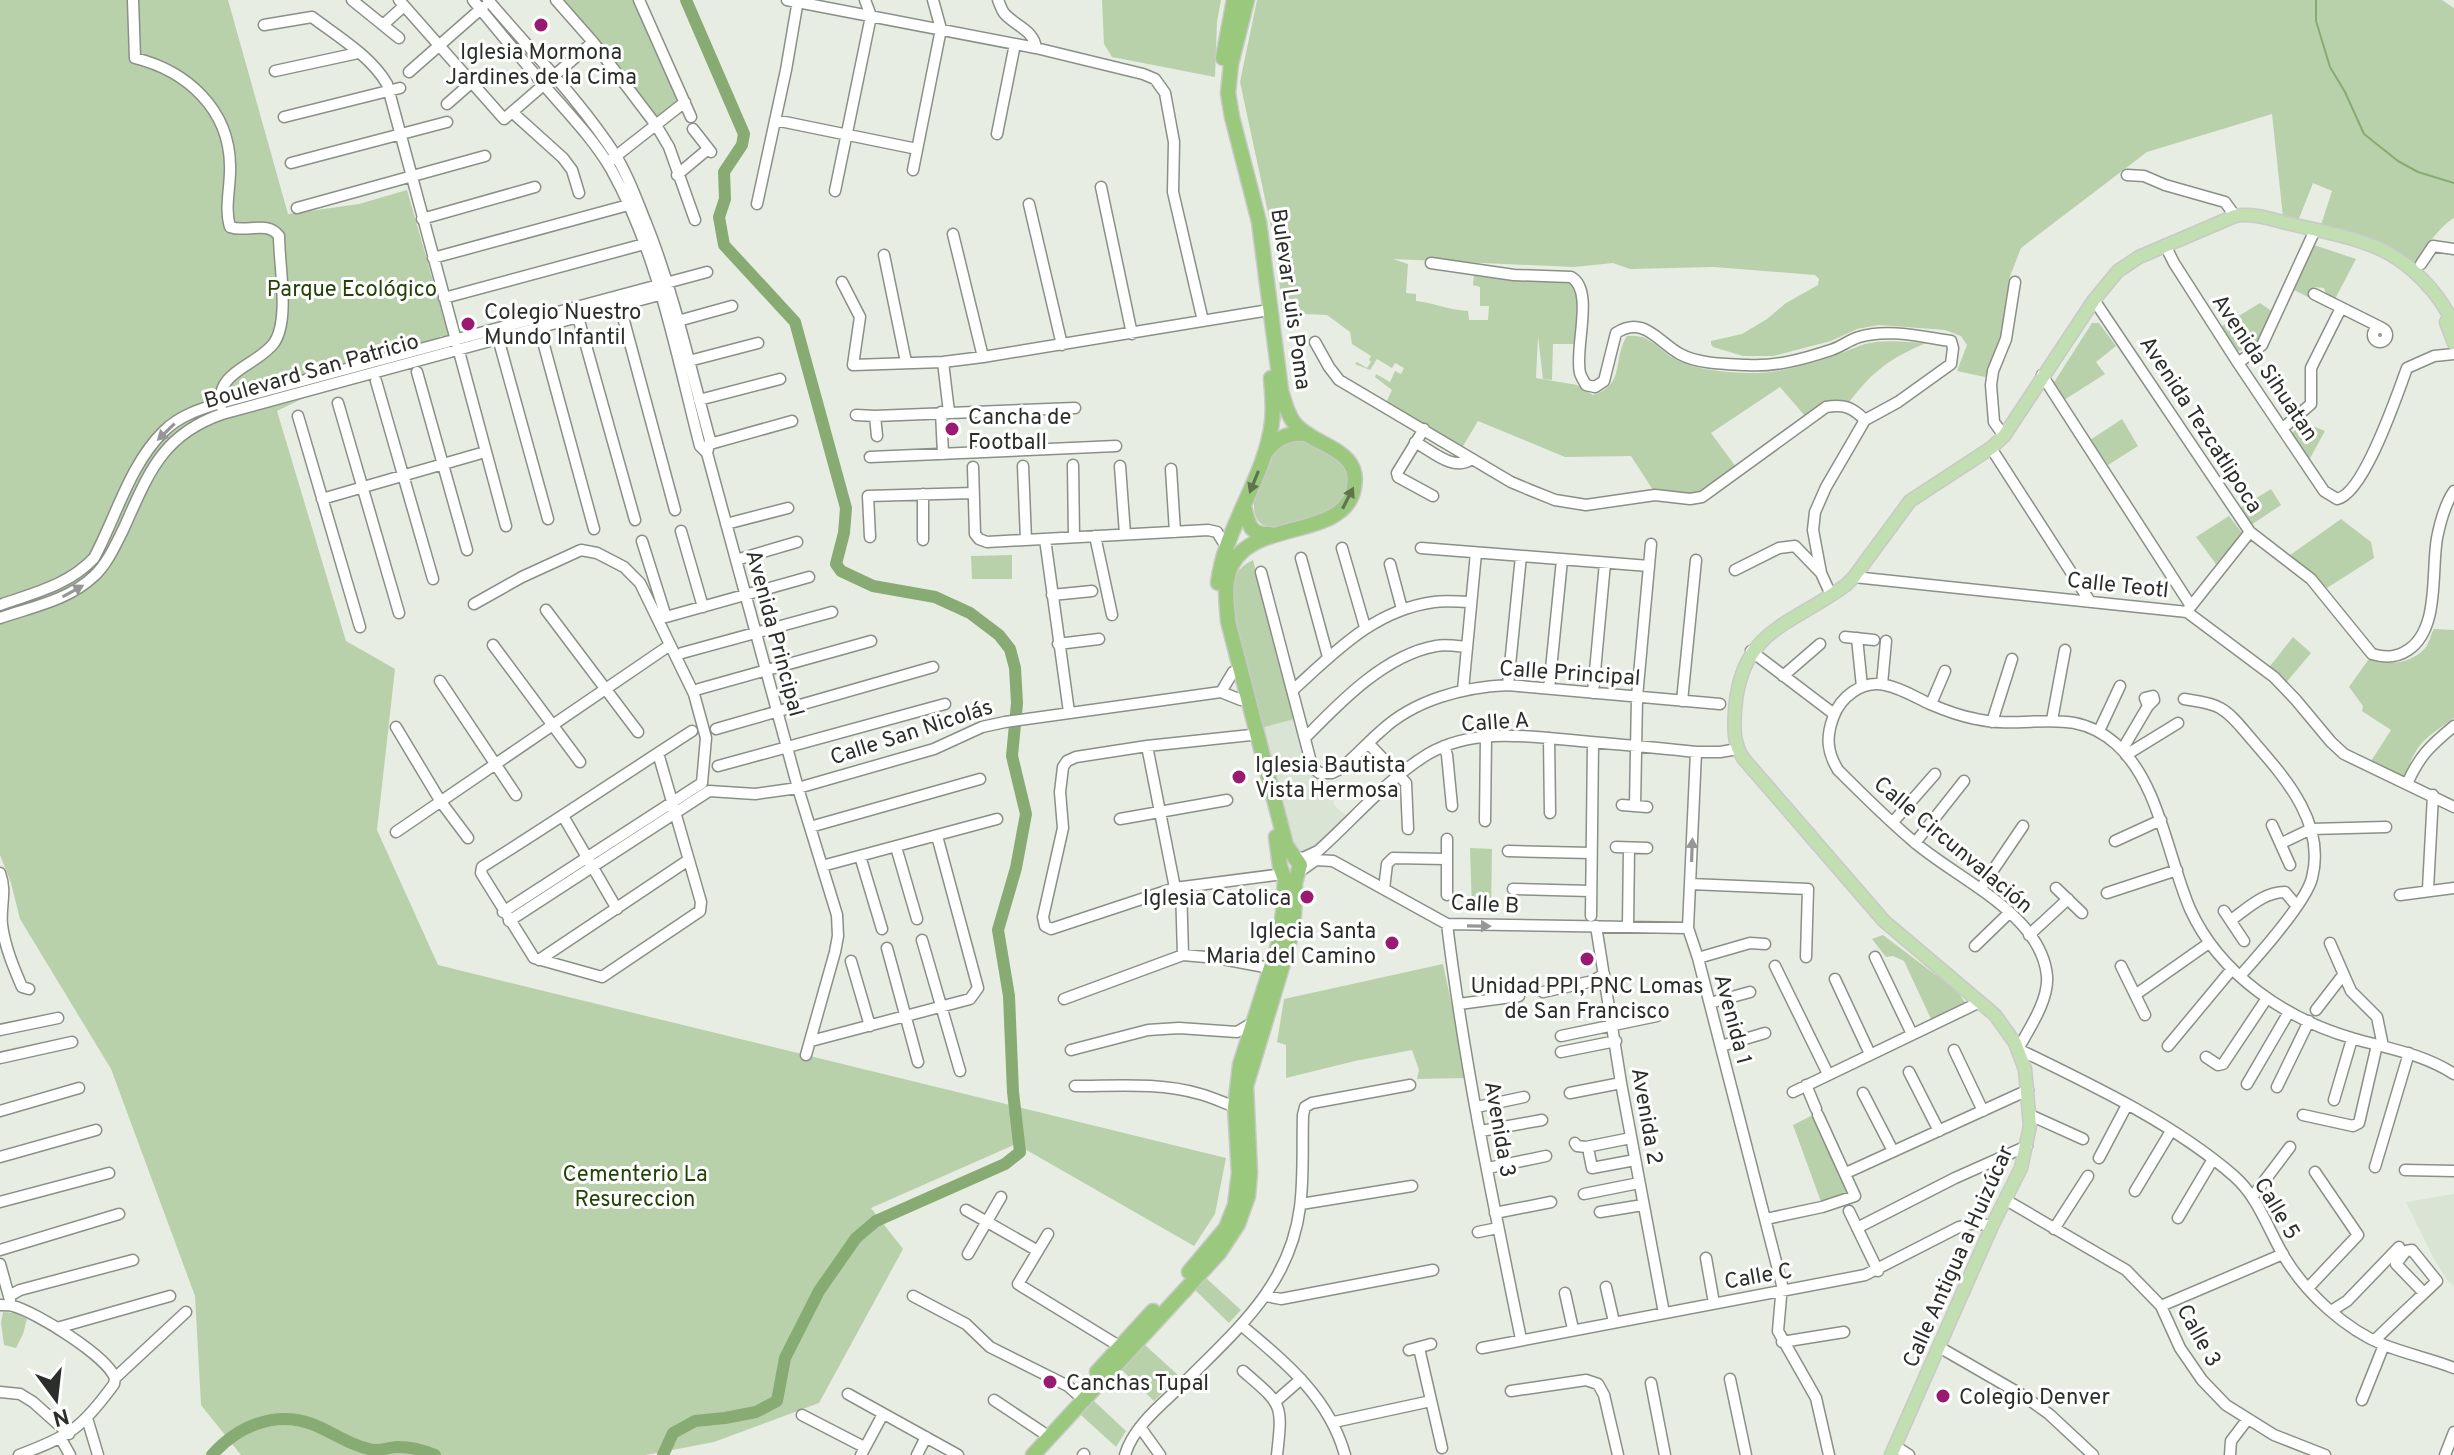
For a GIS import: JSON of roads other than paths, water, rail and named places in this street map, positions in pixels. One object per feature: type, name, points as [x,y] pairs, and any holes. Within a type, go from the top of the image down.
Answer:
[{"type":"highway","name":"Bulevar Luis Poma","points":[[1234,0],[1223,59],[1221,92],[1225,119],[1251,207],[1273,410],[1264,457],[1221,565],[1218,591],[1233,672],[1279,847],[1290,864]]},
{"type":"highway","name":"Bulevar Luis Poma","points":[[1247,0],[1231,64],[1228,93],[1259,222],[1285,404],[1295,424],[1306,434],[1340,451],[1347,458],[1353,473],[1353,489],[1348,503],[1336,514],[1253,544],[1240,554],[1229,572],[1226,595],[1228,621],[1290,864]]},
{"type":"highway","points":[[1263,311],[1268,312],[1274,323]]},
{"type":"highway","points":[[1264,457],[1281,438],[1306,434]]},
{"type":"highway","points":[[1244,507],[1255,532],[1282,533]]},
{"type":"highway","points":[[1021,1455],[1207,1251],[1232,1216],[1239,1173],[1235,1107],[1242,1053],[1281,929],[1285,880],[1290,864]]},
{"type":"highway","points":[[1033,1455],[1219,1253],[1238,1224],[1249,1184],[1246,1086],[1289,944],[1295,883],[1290,864]]},
{"type":"main road","points":[[1738,749],[1734,738],[1736,705],[1741,672],[1751,651],[1775,629],[1854,577],[1910,501],[1991,448],[2004,436],[2094,300],[2120,269],[2134,259],[2235,216],[2250,215],[2315,230],[2387,253],[2420,278],[2441,302],[2454,326]]},
{"type":"main road","points":[[2368,245],[2416,283],[2442,314],[2454,343]]},
{"type":"main road","name":"Calle Antigua a Huizúcar","points":[[1738,749],[1884,921],[2002,1024],[2018,1049],[2028,1090],[2030,1115],[2021,1168],[1992,1226],[1893,1450]]},
{"type":"street","points":[[133,0],[135,58],[160,67],[196,88],[208,100],[223,127],[230,152],[227,216],[230,227],[243,230],[270,228],[279,236],[280,331],[269,349],[225,382],[221,388],[221,409]]},
{"type":"street","points":[[352,0],[399,38]]},
{"type":"street","points":[[556,0],[593,42],[656,125],[669,147],[695,220]]},
{"type":"street","points":[[639,0],[691,117]]},
{"type":"street","points":[[787,0],[1036,48],[1155,79],[1165,93],[1174,142],[1173,192],[1203,321]]},
{"type":"street","points":[[835,191],[871,16],[865,0]]},
{"type":"street","points":[[913,170],[941,29],[933,0]]},
{"type":"street","points":[[998,0],[1004,13],[1031,34],[1036,48]]},
{"type":"street","points":[[757,204],[798,1]]},
{"type":"street","points":[[409,72],[484,2]]},
{"type":"street","name":"Avenida Principal","points":[[484,2],[554,76],[611,159],[649,242],[664,289],[700,446],[708,448]]},
{"type":"street","name":"Avenida Principal","points":[[484,2],[544,85],[611,159]]},
{"type":"street","points":[[384,24],[401,3],[504,119],[593,42]]},
{"type":"street","points":[[264,25],[312,17],[358,53],[394,89],[401,133],[422,219],[506,526]]},
{"type":"street","points":[[997,134],[1015,44]]},
{"type":"street","points":[[275,71],[358,53]]},
{"type":"street","points":[[447,104],[471,83]]},
{"type":"street","points":[[284,117],[394,89]]},
{"type":"street","points":[[611,159],[685,102]]},
{"type":"street","points":[[512,112],[563,158],[572,170],[579,193]]},
{"type":"street","points":[[775,120],[917,149]]},
{"type":"street","points":[[291,163],[447,122]]},
{"type":"street","points":[[677,175],[710,150],[693,129]]},
{"type":"street","points":[[297,208],[485,156]]},
{"type":"street","points":[[2127,175],[2144,176],[2225,202],[2235,216]]},
{"type":"street","points":[[422,219],[535,187]]},
{"type":"street","points":[[1101,187],[1132,334]]},
{"type":"street","points":[[433,258],[633,204]]},
{"type":"street","points":[[1029,204],[1062,345]]},
{"type":"street","points":[[2238,363],[2262,345],[2315,230]]},
{"type":"street","points":[[953,234],[983,357]]},
{"type":"street","points":[[444,298],[649,242]]},
{"type":"street","name":"Avenida Sihuatan","points":[[2165,245],[2238,363],[2324,491],[2337,499],[2345,497],[2354,487],[2383,430],[2407,368],[2434,356],[2454,354]]},
{"type":"street","points":[[2421,264],[2433,246],[2454,249]]},
{"type":"street","points":[[884,255],[906,362]]},
{"type":"street","points":[[1431,263],[1576,280],[1582,288],[1580,373],[1586,385],[1595,387],[1604,381],[1616,333],[1626,327],[1653,333],[1680,354],[1697,360],[1746,365],[1771,365],[1833,350],[1859,337],[1883,333],[1951,341],[1951,364],[1898,402],[1865,420],[1826,487],[1815,512],[1813,530],[1821,573],[1831,595]]},
{"type":"street","points":[[664,289],[707,272]]},
{"type":"street","points":[[842,282],[860,317],[853,365],[943,362],[983,357],[1263,311]]},
{"type":"street","points":[[2004,436],[1994,422],[1991,385],[1993,371],[2006,339],[2015,282]]},
{"type":"street","name":"Boulevard San Patricio","points":[[457,345],[498,338],[620,306],[664,289]]},
{"type":"street","name":"Boulevard San Patricio","points":[[0,605],[56,585],[83,570],[101,546],[146,455],[164,431],[187,415],[221,409],[664,289]]},
{"type":"street","name":"Avenida Principal","points":[[664,289],[678,321],[726,524],[786,746],[837,915],[838,936],[825,995],[806,1055]]},
{"type":"street","points":[[2314,294],[2382,328]]},
{"type":"street","name":"Avenida Tezcatlipoca","points":[[2094,300],[2250,532],[2311,579],[2372,654],[2385,658],[2403,653],[2416,644],[2426,630],[2437,538],[2448,499],[2454,491]]},
{"type":"street","points":[[620,306],[675,510]]},
{"type":"street","points":[[678,321],[732,306]]},
{"type":"street","points":[[2283,428],[2311,404],[2311,368],[2341,308]]},
{"type":"street","points":[[578,317],[635,520]]},
{"type":"street","points":[[539,327],[594,529]]},
{"type":"street","points":[[498,338],[548,519]]},
{"type":"street","points":[[1315,342],[1339,380],[1511,482],[1555,500],[1586,505],[1655,495],[1690,499],[1702,497],[1826,407],[1842,404],[1855,409],[1865,420]]},
{"type":"street","points":[[689,361],[758,343]]},
{"type":"street","points":[[943,362],[943,454]]},
{"type":"street","points":[[417,372],[467,550]]},
{"type":"street","points":[[2042,375],[2189,609],[2250,532]]},
{"type":"street","points":[[699,400],[780,379]]},
{"type":"street","points":[[376,381],[433,579]]},
{"type":"street","points":[[338,403],[399,613]]},
{"type":"street","points":[[856,415],[1075,408]]},
{"type":"street","name":"Boulevard San Patricio","points":[[0,618],[65,597],[95,576],[118,541],[157,463],[180,434],[221,409]]},
{"type":"street","points":[[298,416],[360,627]]},
{"type":"street","points":[[875,416],[877,436]]},
{"type":"street","points":[[708,448],[792,421]]},
{"type":"street","points":[[1424,429],[1399,466],[1398,477],[1433,496]]},
{"type":"street","points":[[1415,442],[1453,463],[1462,464],[1472,459]]},
{"type":"street","points":[[870,457],[1116,446]]},
{"type":"street","points":[[1991,448],[2089,600]]},
{"type":"street","points":[[322,499],[485,452]]},
{"type":"street","points":[[1073,465],[1074,537]]},
{"type":"street","points":[[1023,466],[1026,540]]},
{"type":"street","points":[[1120,466],[1125,534]]},
{"type":"street","points":[[973,467],[975,534],[987,542],[1213,531],[1217,532],[1227,548]]},
{"type":"street","points":[[1171,469],[1175,532]]},
{"type":"street","points":[[128,486],[142,490]]},
{"type":"street","points":[[870,537],[868,496],[973,493]]},
{"type":"street","points":[[923,494],[923,540]]},
{"type":"street","points":[[726,524],[788,508]]},
{"type":"street","points":[[681,531],[703,607]]},
{"type":"street","points":[[1095,536],[1112,615]]},
{"type":"street","points":[[1045,539],[1069,712]]},
{"type":"street","points":[[642,541],[666,617],[809,577]]},
{"type":"street","points":[[736,560],[797,542]]},
{"type":"street","points":[[1635,806],[1637,697],[1651,544]]},
{"type":"street","points":[[1735,570],[1779,548],[1795,546],[1821,573]]},
{"type":"street","points":[[1342,548],[1365,627]]},
{"type":"street","points":[[1421,548],[1649,566]]},
{"type":"street","points":[[474,604],[522,577],[581,550],[597,553],[624,567],[640,583],[694,694],[704,727],[706,787],[506,917]]},
{"type":"street","points":[[1463,690],[1476,553]]},
{"type":"street","points":[[1508,685],[1521,556]]},
{"type":"street","points":[[1301,558],[1328,657]]},
{"type":"street","points":[[1549,689],[1562,560]]},
{"type":"street","points":[[1682,701],[1696,560]]},
{"type":"street","points":[[1593,693],[1605,563]]},
{"type":"street","points":[[1390,564],[1402,609]]},
{"type":"street","name":"Calle Principal","points":[[1261,572],[1312,766],[1323,774],[1336,771],[1398,717],[1430,701],[1463,690],[1508,685],[1720,704]]},
{"type":"street","name":"Calle Teotl","points":[[1854,577],[2189,609],[2274,677],[2344,754],[2454,807]]},
{"type":"street","points":[[1052,595],[1092,591]]},
{"type":"street","points":[[1293,690],[1365,627],[1402,609],[1435,601],[1471,602]]},
{"type":"street","points":[[546,610],[638,732]]},
{"type":"street","points":[[682,653],[832,612]]},
{"type":"street","points":[[1845,637],[1874,640]]},
{"type":"street","points":[[1857,638],[1862,687]]},
{"type":"street","points":[[1058,644],[1099,639]]},
{"type":"street","points":[[699,689],[871,641]]},
{"type":"street","points":[[1882,684],[1886,641]]},
{"type":"street","points":[[1783,676],[1820,644]]},
{"type":"street","points":[[493,645],[580,762]]},
{"type":"street","points":[[396,832],[670,645]]},
{"type":"street","points":[[1305,738],[1353,691],[1402,657],[1438,645],[1467,647]]},
{"type":"street","points":[[2052,720],[2065,650]]},
{"type":"street","points":[[1751,651],[1834,714],[1847,695],[1862,687],[1882,684],[1959,715],[1992,722],[2075,721],[2099,731],[2124,753],[2138,773],[2161,820],[2190,909],[2209,943],[2236,973],[2289,1012],[2352,1039],[2430,1060],[2454,1074]]},
{"type":"street","points":[[1992,722],[2012,659]]},
{"type":"street","points":[[716,729],[933,667]]},
{"type":"street","points":[[1931,704],[1945,671]]},
{"type":"street","points":[[1221,692],[1233,672]]},
{"type":"street","points":[[440,681],[516,795]]},
{"type":"street","points":[[2099,731],[2120,686]]},
{"type":"street","name":"Calle San Nicolás","points":[[706,787],[755,794],[798,788],[934,749],[982,727],[1032,717],[1221,692],[1241,700]]},
{"type":"street","points":[[2168,1046],[2236,973],[2260,954],[2308,888],[2313,875],[2311,829],[2290,784],[2241,726],[2217,706],[2184,699]]},
{"type":"street","points":[[718,766],[945,704]]},
{"type":"street","points":[[2124,753],[2148,706]]},
{"type":"street","name":"Calle Circunvalación","points":[[1834,714],[1828,741],[1835,764],[1915,843],[1981,888],[2009,913],[2029,935],[2042,958],[2047,986],[2018,1049]]},
{"type":"street","points":[[2124,753],[2178,723]]},
{"type":"street","points":[[2407,784],[2416,763],[2454,726]]},
{"type":"street","points":[[396,727],[441,802],[468,838]]},
{"type":"street","points":[[658,753],[701,902],[700,911],[605,976],[598,977],[531,956],[481,873],[482,867],[563,816],[658,753],[692,731]]},
{"type":"street","points":[[1251,735],[1147,746],[1067,761],[1063,767],[1060,792],[1063,828],[1043,917],[1045,926],[1051,929],[1178,888],[1290,864],[1333,861]]},
{"type":"street","points":[[1485,821],[1486,737]]},
{"type":"street","name":"Calle A","points":[[1290,864],[1311,856],[1400,775],[1427,754],[1444,746],[1486,737],[1549,738],[1696,752],[1738,749]]},
{"type":"street","points":[[1549,738],[1550,813]]},
{"type":"street","name":"Avenida 2","points":[[1593,743],[1590,891],[1621,1083],[1664,1313]]},
{"type":"street","points":[[1369,744],[1406,783],[1408,829]]},
{"type":"street","points":[[1147,746],[1178,888],[1183,955]]},
{"type":"street","points":[[1444,746],[1452,806]]},
{"type":"street","name":"Avenida 1","points":[[1696,752],[1688,928],[1783,1292],[1777,1323],[1782,1342]]},
{"type":"street","points":[[1893,822],[1935,774]]},
{"type":"street","points":[[810,827],[980,779]]},
{"type":"street","points":[[1915,843],[1964,781]]},
{"type":"street","points":[[2428,889],[2433,795]]},
{"type":"street","points":[[1120,819],[1227,800]]},
{"type":"street","points":[[1622,805],[1647,807]]},
{"type":"street","points":[[563,816],[617,909]]},
{"type":"street","points":[[822,866],[997,819]]},
{"type":"street","points":[[2115,841],[2161,820]]},
{"type":"street","points":[[2272,825],[2290,865]]},
{"type":"street","points":[[1981,888],[2023,826]]},
{"type":"street","points":[[2282,843],[2311,829],[2386,827]]},
{"type":"street","points":[[811,1041],[942,1007],[970,999],[976,994],[978,988],[937,836]]},
{"type":"street","points":[[1447,839],[1447,895]]},
{"type":"street","points":[[1327,843],[1328,855],[1333,861]]},
{"type":"street","points":[[896,847],[917,919]]},
{"type":"street","points":[[1616,847],[1647,848]]},
{"type":"street","points":[[1628,926],[1629,848]]},
{"type":"street","points":[[1508,851],[1591,853]]},
{"type":"street","points":[[860,856],[882,929]]},
{"type":"street","points":[[1384,889],[1387,864],[1393,858],[1446,859]]},
{"type":"street","points":[[539,960],[687,861]]},
{"type":"street","name":"Calle B","points":[[1333,861],[1447,924],[1594,921],[1628,926],[1688,928]]},
{"type":"street","points":[[2107,893],[2177,870]]},
{"type":"street","points":[[0,873],[4,890],[2,921],[5,961],[22,987],[29,989]]},
{"type":"street","points":[[1690,884],[1808,889],[1806,957]]},
{"type":"street","points":[[2056,888],[2082,913]]},
{"type":"street","points":[[2400,895],[2454,888]]},
{"type":"street","points":[[1513,889],[1590,891]]},
{"type":"street","points":[[2244,941],[2228,916],[2275,892],[2285,892],[2296,905]]},
{"type":"street","points":[[2029,935],[2068,899]]},
{"type":"street","points":[[1975,946],[2009,913]]},
{"type":"street","name":"Avenida 3","points":[[1447,924],[1495,1213],[1521,1339]]},
{"type":"street","points":[[922,940],[960,1071]]},
{"type":"street","points":[[1698,958],[1750,943],[1765,944]]},
{"type":"street","points":[[2135,995],[2209,943]]},
{"type":"street","points":[[2303,1115],[2353,1126],[2359,1123],[2380,1046],[2377,1017],[2351,991],[2330,943]]},
{"type":"street","points":[[887,948],[918,1062]]},
{"type":"street","points":[[1064,999],[1183,955],[1270,968]]},
{"type":"street","points":[[1875,957],[1912,1034]]},
{"type":"street","points":[[851,961],[870,1026]]},
{"type":"street","points":[[1775,966],[1828,1074]]},
{"type":"street","points":[[2121,966],[2145,1015]]},
{"type":"street","points":[[1543,992],[1593,981],[1604,974]]},
{"type":"street","points":[[2316,1010],[2343,975]]},
{"type":"street","points":[[1835,979],[1870,1054]]},
{"type":"street","points":[[1710,1003],[1750,992]]},
{"type":"street","points":[[1459,1004],[1519,996]]},
{"type":"street","points":[[2206,1057],[2216,1064],[2223,1064],[2267,998]]},
{"type":"street","points":[[1793,1092],[1980,1002]]},
{"type":"street","points":[[2247,1084],[2289,1012]]},
{"type":"street","points":[[1561,1036],[1657,1016]]},
{"type":"street","points":[[0,1030],[58,1018]]},
{"type":"street","points":[[2277,1087],[2309,1021]]},
{"type":"street","points":[[1071,1050],[1148,1030],[1179,1028],[1237,1032],[1252,1023]]},
{"type":"street","points":[[1237,1032],[1242,1053]]},
{"type":"street","points":[[1721,1046],[1765,1033]]},
{"type":"street","points":[[2334,1100],[2352,1039]]},
{"type":"street","points":[[1561,1052],[1616,1041]]},
{"type":"street","points":[[0,1058],[72,1042]]},
{"type":"street","name":"Calle 5","points":[[2018,1049],[2127,1105],[2171,1131],[2235,1177],[2253,1196],[2283,1254],[2308,1288],[2331,1311],[2379,1343],[2454,1368]]},
{"type":"street","points":[[1954,1050],[1983,1111]]},
{"type":"street","points":[[2375,1167],[2409,1053]]},
{"type":"street","points":[[1909,1072],[1939,1131]]},
{"type":"street","points":[[1570,1093],[1621,1083]]},
{"type":"street","points":[[1125,1455],[1140,1427],[1266,1296],[1288,1257],[1301,1204],[1305,1107],[1312,1103],[1410,1085]]},
{"type":"street","points":[[1766,1219],[1855,1196],[1806,1085]]},
{"type":"street","points":[[1075,1086],[1175,1089],[1235,1107]]},
{"type":"street","points":[[0,1111],[79,1088]]},
{"type":"street","points":[[1846,1173],[2028,1090]]},
{"type":"street","points":[[1863,1093],[1893,1151]]},
{"type":"street","points":[[1477,1107],[1524,1097]]},
{"type":"street","points":[[2099,1158],[2127,1105]]},
{"type":"street","points":[[2030,1115],[2083,1139]]},
{"type":"street","points":[[1481,1131],[1542,1120]]},
{"type":"street","points":[[0,1157],[96,1130]]},
{"type":"street","points":[[2135,1191],[2171,1131]]},
{"type":"street","points":[[1575,1143],[1586,1147],[1631,1138]]},
{"type":"street","points":[[1857,1228],[1955,1178],[2027,1146]]},
{"type":"street","points":[[2253,1196],[2290,1147]]},
{"type":"street","points":[[1589,1153],[1592,1168],[1635,1160]]},
{"type":"street","points":[[1488,1168],[1546,1156]]},
{"type":"street","points":[[2178,1218],[2213,1159]]},
{"type":"street","points":[[2405,1170],[2454,1171]]},
{"type":"street","points":[[2308,1288],[2358,1235],[2315,1172]]},
{"type":"street","points":[[0,1202],[109,1173]]},
{"type":"street","points":[[2054,1229],[2088,1176]]},
{"type":"street","points":[[1584,1194],[1639,1183]]},
{"type":"street","points":[[1301,1204],[1412,1186]]},
{"type":"street","points":[[968,1254],[1001,1197]]},
{"type":"street","name":"Calle 3","points":[[2006,1200],[2126,1270],[2161,1306],[2180,1348],[2202,1380],[2226,1405],[2274,1435],[2325,1455]]},
{"type":"street","points":[[1495,1213],[1551,1202]]},
{"type":"street","points":[[1600,1212],[1643,1205]]},
{"type":"street","points":[[966,1210],[1038,1251]]},
{"type":"street","points":[[1849,1211],[1878,1271]]},
{"type":"street","points":[[0,1250],[119,1214]]},
{"type":"street","name":"Calle C","points":[[1482,1348],[1865,1275],[1959,1227],[1975,1223],[1992,1226]]},
{"type":"street","points":[[1478,1232],[1498,1228]]},
{"type":"street","points":[[1048,1234],[1018,1284],[1119,1346]]},
{"type":"street","points":[[2331,1311],[2347,1301],[2399,1247]]},
{"type":"street","points":[[2161,1306],[2283,1254]]},
{"type":"street","points":[[1706,1258],[1714,1303]]},
{"type":"street","points":[[0,1305],[11,1300],[20,1290],[133,1260]]},
{"type":"street","points":[[0,1264],[11,1300],[104,1361],[115,1378]]},
{"type":"street","points":[[1266,1296],[1281,1299],[1433,1270]]},
{"type":"street","points":[[1606,1287],[1614,1322]]},
{"type":"street","points":[[1565,1293],[1573,1329]]},
{"type":"street","points":[[2362,1400],[2379,1343],[2424,1293]]},
{"type":"street","points":[[57,1328],[170,1296]]},
{"type":"street","points":[[913,1296],[966,1324],[990,1347],[1068,1386],[1077,1394]]},
{"type":"street","points":[[19,1455],[65,1436],[87,1418],[114,1384],[115,1378],[186,1312]]},
{"type":"street","points":[[1241,1325],[1301,1379],[1334,1422],[1345,1455]]},
{"type":"street","points":[[1829,1455],[1816,1398],[1782,1342],[1844,1332]]},
{"type":"street","points":[[1431,1344],[1414,1349],[1442,1448]]},
{"type":"street","points":[[1939,1347],[2024,1396],[2049,1414],[2093,1455]]},
{"type":"street","points":[[1243,1371],[1276,1401],[1281,1421],[1277,1455]]},
{"type":"street","points":[[1276,1401],[1301,1379]]},
{"type":"street","points":[[1730,1379],[1746,1455]]},
{"type":"street","points":[[1511,1391],[1586,1380],[1598,1384],[1604,1395],[1618,1455]]},
{"type":"street","points":[[1651,1383],[1665,1455]]},
{"type":"street","points":[[0,1392],[20,1394],[33,1402],[65,1436],[70,1455]]},
{"type":"street","points":[[848,1394],[958,1455]]},
{"type":"street","points":[[994,1400],[1042,1432]]},
{"type":"street","points":[[1334,1422],[1431,1401]]},
{"type":"street","points":[[802,1415],[862,1451],[883,1414]]},
{"type":"street","points":[[87,1418],[98,1455]]},
{"type":"street","points":[[2230,1455],[2231,1441],[2247,1420]]},
{"type":"street","points":[[1140,1427],[1160,1455]]},
{"type":"street","points":[[2445,1455],[2454,1432]]},
{"type":"street","points":[[917,1455],[926,1437]]},
{"type":"street","points":[[1893,1450],[1909,1455]]},
{"type":"waterway","points":[[663,1455],[673,1433],[695,1421],[756,1412],[777,1401],[785,1358],[819,1291],[856,1238],[876,1221],[1005,1164],[1020,1152],[1013,1092],[1009,996],[998,930],[1016,868],[1026,814],[1012,756],[1017,703],[1015,668],[1010,649],[999,635],[970,613],[935,597],[873,586],[841,571],[836,564],[844,533],[846,508],[795,322],[724,245],[719,217],[725,199],[724,172],[742,145],[744,134],[686,0]]},
{"type":"waterway","points":[[2316,0],[2316,21],[2330,67],[2364,134],[2398,161],[2418,172],[2454,183]]},
{"type":"waterway","points":[[212,1455],[245,1429],[270,1420],[284,1419],[312,1424],[367,1449],[404,1447],[435,1455]]},
{"type":"place","name":"Iglesia Mormona Jardines de la Cima","points":[[541,25]]},
{"type":"place","name":"Colegio Nuestro Mundo Infantil","points":[[468,324]]},
{"type":"place","name":"Cancha de Football","points":[[952,429]]},
{"type":"place","name":"Iglesia Bautista Vista Hermosa","points":[[1239,777]]},
{"type":"place","name":"Iglesia Catolica","points":[[1307,897]]},
{"type":"place","name":"Iglecia Santa Maria del Camino","points":[[1392,943]]},
{"type":"place","name":"Unidad PPI, PNC Lomas de San Francisco","points":[[1587,959]]},
{"type":"place","name":"Canchas Tupal","points":[[1050,1382]]},
{"type":"place","name":"Colegio Denver","points":[[1943,1396]]},
{"type":"park label","name":"Parque Ecológico","points":[[352,288]]},
{"type":"park label","name":"Cementerio La Resureccion","points":[[635,1186]]}]
